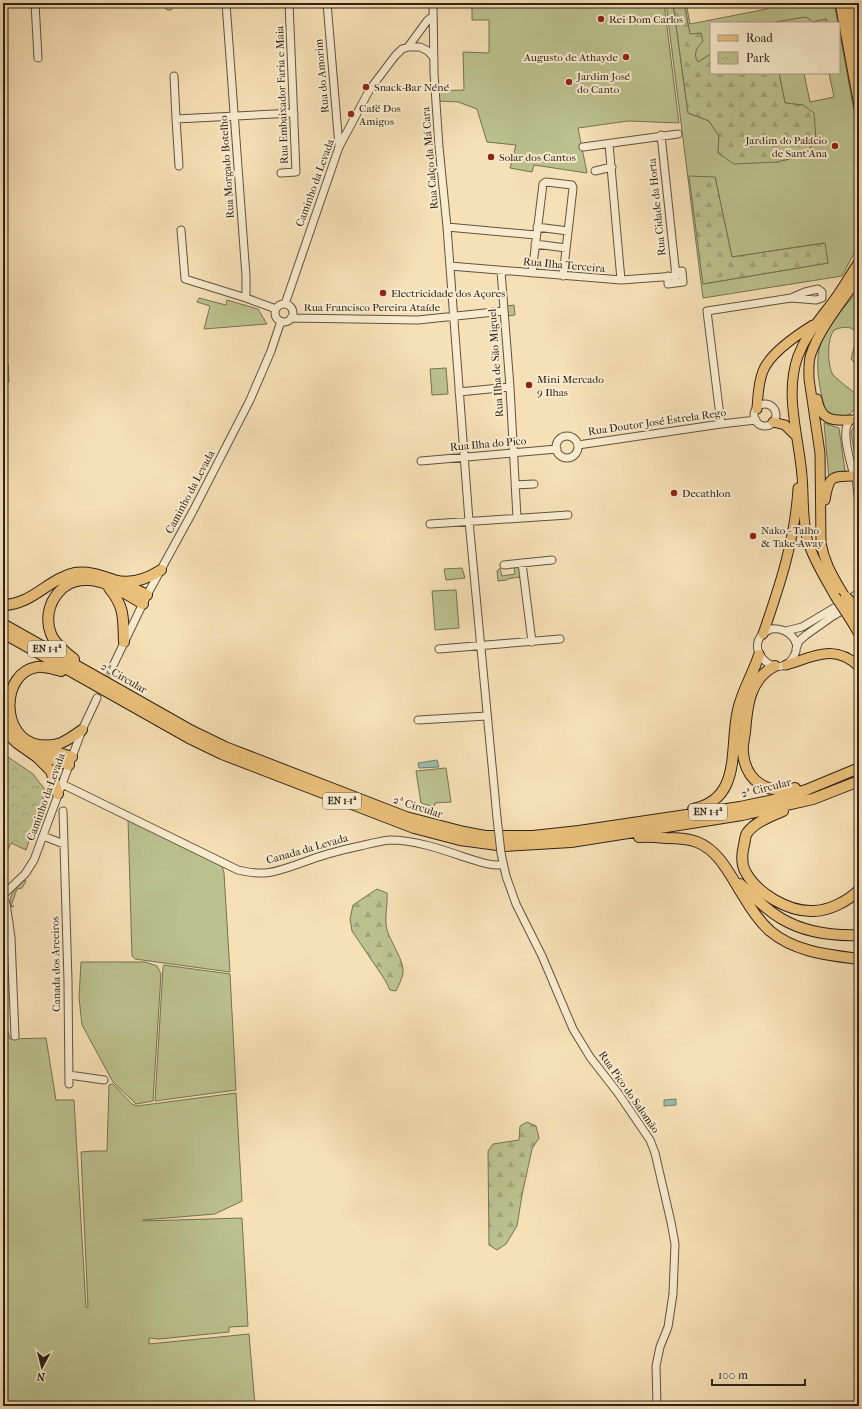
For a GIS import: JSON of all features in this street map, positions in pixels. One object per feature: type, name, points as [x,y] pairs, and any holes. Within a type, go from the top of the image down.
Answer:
[{"type":"highway","points":[[116,580],[140,580],[152,576],[161,570]]},
{"type":"highway","points":[[3,605],[23,601],[52,584],[75,573],[87,572],[116,580],[145,600]]},
{"type":"highway","points":[[88,676],[51,635],[49,626],[50,608],[56,594],[62,588],[76,580],[87,579],[106,583],[145,600]]},
{"type":"highway","points":[[106,583],[118,598],[122,609],[124,642]]},
{"type":"highway","points":[[842,596],[856,613]]},
{"type":"highway","name":"2ª Circular","points":[[3,624],[189,738],[222,754],[414,828],[460,840],[505,846],[587,840],[742,815],[813,799],[859,781]]},
{"type":"highway","name":"2ª Circular","points":[[3,633],[225,747],[406,817],[438,826],[485,836],[533,836],[740,807],[778,799],[859,768]]},
{"type":"highway","points":[[597,828],[608,823],[701,807],[718,796],[725,788],[729,778],[732,766],[733,745],[738,710],[759,655]]},
{"type":"highway","points":[[775,666],[763,673],[756,682],[750,696],[746,712],[742,745],[748,772],[753,779],[768,789],[779,790],[789,790],[834,778]]},
{"type":"highway","points":[[58,794],[51,771],[14,732],[10,724],[6,713],[8,691],[12,682],[20,674],[38,667],[88,676]]},
{"type":"highway","points":[[3,727],[9,736],[28,747],[70,761]]},
{"type":"highway","points":[[28,747],[61,743],[82,730]]},
{"type":"highway","points":[[813,799],[764,818],[747,833],[742,855],[745,871],[757,886],[771,898],[790,908],[814,911],[834,907],[859,890]]},
{"type":"highway","points":[[587,840],[649,836],[697,842],[708,848],[716,855],[753,912],[769,930],[783,940],[812,952],[859,959]]},
{"type":"highway","points":[[731,876],[774,914],[804,930],[841,936],[859,934]]},
{"type":"main road","points":[[840,3],[859,106]]},
{"type":"main road","points":[[849,3],[859,59]]},
{"type":"main road","points":[[842,596],[818,568],[808,541],[803,500],[802,476],[793,407],[793,375],[797,357],[803,342],[833,302],[859,262]]},
{"type":"main road","points":[[842,596],[823,557],[820,522],[820,453],[809,379],[811,354],[820,334],[859,277]]},
{"type":"main road","points":[[756,410],[760,378],[767,364],[778,352],[802,332],[816,323]]},
{"type":"main road","points":[[811,354],[816,397],[818,406],[822,413],[827,418],[832,420],[855,418]]},
{"type":"main road","points":[[772,422],[785,425],[796,436]]},
{"type":"main road","points":[[763,634],[785,568],[793,528],[799,455]]},
{"type":"main road","points":[[820,522],[824,519],[828,484],[832,479],[839,476],[856,478]]},
{"type":"main road","points":[[856,613],[859,634]]},
{"type":"main road","points":[[786,665],[812,656],[833,653],[849,658],[859,667]]},
{"type":"street","points":[[35,3],[38,58]]},
{"type":"street","name":"Rua Morgado Botelho","points":[[226,3],[246,276],[246,298]]},
{"type":"street","name":"Rua Embaixador Faria e Maia","points":[[281,172],[296,172],[289,3]]},
{"type":"street","name":"Rua do Amorim","points":[[327,3],[339,147]]},
{"type":"street","name":"Rua Calço da Má Cara","points":[[433,3],[434,58],[439,147],[447,227],[469,521]]},
{"type":"street","name":"Caminho da Levada","points":[[285,304],[339,147],[370,89],[381,73],[394,56],[402,49],[408,47],[427,21],[433,16]]},
{"type":"street","points":[[408,47],[420,47],[428,51],[434,58]]},
{"type":"street","points":[[174,76],[179,166]]},
{"type":"street","points":[[176,119],[294,113]]},
{"type":"street","points":[[583,147],[661,135],[678,134]]},
{"type":"street","name":"Rua Cidade da Horta","points":[[661,135],[676,274]]},
{"type":"street","points":[[609,144],[622,280]]},
{"type":"street","points":[[595,171],[612,168]]},
{"type":"street","points":[[532,273],[544,182],[573,186],[563,276]]},
{"type":"street","points":[[447,227],[536,236]]},
{"type":"street","points":[[537,227],[568,231]]},
{"type":"street","points":[[181,230],[185,279],[276,309]]},
{"type":"street","points":[[535,244],[566,248]]},
{"type":"street","name":"Rua Ilha Terceira","points":[[450,266],[622,280],[676,274]]},
{"type":"street","name":"Rua Ilha de São Miguel","points":[[501,271],[510,387],[517,518]]},
{"type":"street","points":[[721,424],[707,311],[791,298]]},
{"type":"street","points":[[285,304],[291,308],[292,313],[291,318],[285,322],[281,321],[276,316],[276,309],[280,305],[285,304]]},
{"type":"street","name":"Rua Francisco Pereira Ataíde","points":[[291,318],[418,320],[504,311]]},
{"type":"street","name":"Caminho da Levada","points":[[111,670],[145,600],[193,512],[250,400],[271,350],[281,321]]},
{"type":"street","points":[[459,392],[510,387]]},
{"type":"street","points":[[764,404],[772,407],[776,415],[772,422],[766,426],[762,425],[756,420],[756,410],[764,404]]},
{"type":"street","name":"Rua Doutor José Estrela Rego","points":[[738,422],[756,410]]},
{"type":"street","points":[[855,418],[847,426],[846,438],[856,478],[859,503]]},
{"type":"street","name":"Rua Doutor José Estrela Rego","points":[[578,445],[756,420]]},
{"type":"street","points":[[565,436],[572,437],[578,445],[575,455],[568,458],[563,457],[556,450],[559,439],[565,436]]},
{"type":"street","name":"Rua Ilha do Pico","points":[[421,461],[556,450]]},
{"type":"street","points":[[515,485],[534,484]]},
{"type":"street","points":[[430,524],[568,515]]},
{"type":"street","name":"Rua Pico do Salomão","points":[[469,521],[497,818],[503,865],[516,904],[542,956],[573,1029],[590,1057],[618,1093],[650,1140],[655,1153],[671,1222],[675,1244],[673,1294],[668,1327],[660,1347],[656,1366],[657,1406]]},
{"type":"street","points":[[504,565],[552,560]]},
{"type":"street","points":[[522,563],[532,642]]},
{"type":"street","points":[[856,613],[806,634],[799,641],[793,658],[786,665],[775,666],[764,661],[759,655],[759,643],[763,634],[771,629],[786,631],[802,627],[859,593]]},
{"type":"street","points":[[786,631],[794,638],[796,649]]},
{"type":"street","points":[[439,649],[560,639]]},
{"type":"street","name":"Caminho da Levada","points":[[3,896],[28,870],[37,853],[82,730],[97,698]]},
{"type":"street","points":[[418,720],[487,716]]},
{"type":"street","name":"Canada da Levada","points":[[62,784],[238,870],[246,872],[270,873],[282,871],[338,851],[388,840],[437,848],[492,866],[503,865]]},
{"type":"street","name":"Canada dos Areeiros","points":[[63,811],[69,1084]]},
{"type":"street","points":[[43,836],[64,844]]},
{"type":"street","points":[[3,896],[6,904],[6,919],[3,933]]},
{"type":"street","points":[[3,913],[6,908],[6,904]]},
{"type":"street","points":[[6,919],[11,938],[15,1036]]},
{"type":"street","points":[[69,1074],[104,1080]]},
{"type":"green space","name":"Jardim José do Canto","points":[[472,3],[664,3],[679,123],[628,121],[578,128],[587,173],[534,165],[532,172],[510,168],[516,145],[487,142],[477,109],[458,102],[439,101],[437,91],[464,90],[463,52],[489,53],[489,20],[472,20]]},
{"type":"green space","name":"Jardim do Palácio de Sant'Ana","points":[[666,3],[673,3],[688,113],[709,121],[719,136],[718,153],[777,162],[805,155],[816,140],[803,105],[785,103],[779,74],[804,74],[810,102],[834,97],[829,74],[840,74],[840,34],[859,138],[859,214],[857,217],[859,244],[842,276],[703,298]],"holes":[[[715,177],[732,257],[824,243],[828,263],[703,284]]]},
{"type":"green space","points":[[673,3],[684,3],[690,34],[701,33],[703,41],[696,50],[696,59],[698,62],[710,55],[710,74],[779,74],[785,103],[803,105],[814,113],[816,140],[805,155],[777,162],[734,164],[718,153],[719,136],[709,121],[688,113]]},
{"type":"green space","points":[[684,3],[686,3],[690,24],[767,9],[766,3],[834,3],[838,22],[827,22],[826,19],[812,22],[806,17],[776,22],[710,22],[710,55],[698,62],[695,58],[696,49],[690,35]]},
{"type":"green space","points":[[806,17],[813,22],[776,22]]},
{"type":"green space","points":[[826,19],[827,22],[813,22]]},
{"type":"green space","points":[[689,176],[715,177],[732,257],[825,243],[828,263],[703,284]]},
{"type":"green space","points":[[856,293],[859,313],[859,341],[856,332],[850,328],[847,327],[834,330],[830,339],[829,359],[833,375],[857,395],[858,405],[849,415],[836,418],[825,411],[818,373],[819,350],[821,342],[829,327]]},
{"type":"green space","points":[[199,298],[226,305],[227,300],[258,309],[267,324],[204,329],[210,306],[197,302]]},
{"type":"green space","points":[[514,305],[515,315],[508,316],[507,306]]},
{"type":"green space","points":[[855,343],[859,367],[851,359]]},
{"type":"green space","points":[[3,363],[8,363],[9,382],[3,382]]},
{"type":"green space","points":[[446,368],[448,394],[432,395],[430,369]]},
{"type":"green space","points":[[859,422],[859,473],[851,433],[854,425]]},
{"type":"green space","points":[[824,423],[839,428],[845,471],[832,476],[829,479]]},
{"type":"green space","points":[[514,567],[521,569],[522,576],[520,579],[519,577],[498,581],[497,571],[500,568],[502,576],[515,574]]},
{"type":"green space","points":[[462,568],[465,578],[446,580],[444,569]]},
{"type":"green space","points":[[456,590],[459,628],[435,630],[432,591]]},
{"type":"green space","points":[[3,751],[8,757],[33,774],[46,791],[26,850],[11,843],[3,860]]},
{"type":"green space","points":[[446,768],[451,802],[435,803],[434,807],[421,803],[416,771]]},
{"type":"green space","points":[[128,819],[222,866],[224,873],[230,972],[135,959],[132,956]]},
{"type":"green space","points":[[25,880],[26,881],[22,888],[17,889],[11,906],[10,901],[12,894]]},
{"type":"green space","points":[[377,889],[387,893],[387,930],[400,957],[403,968],[402,978],[396,991],[390,990],[385,980],[352,931],[350,919],[353,905]]},
{"type":"green space","points":[[81,962],[145,962],[157,966],[161,974],[153,1101],[136,1104],[113,1082],[82,1025],[79,998]]},
{"type":"green space","points":[[164,965],[230,974],[236,1090],[155,1101]]},
{"type":"green space","points":[[3,1030],[8,1031],[10,1039],[46,1038],[56,1100],[74,1100],[86,1308],[88,1307],[81,1152],[107,1151],[109,1085],[113,1084],[132,1104],[137,1106],[236,1093],[242,1201],[215,1214],[143,1221],[242,1218],[248,1326],[229,1327],[229,1332],[159,1339],[149,1338],[149,1344],[249,1334],[255,1406],[3,1406]]},
{"type":"green space","points":[[527,1122],[536,1126],[539,1138],[532,1149],[517,1226],[506,1244],[497,1250],[489,1245],[488,1151],[493,1144],[519,1140],[520,1126]]},
{"type":"shaded area","points":[[437,760],[439,767],[419,768],[418,763]]},
{"type":"shaded area","points":[[676,1099],[676,1105],[664,1106],[664,1100]]},
{"type":"tunnel","points":[[97,698],[111,670]]},
{"type":"place","name":"Rei Dom Carlos","points":[[601,19]]},
{"type":"place","name":"Augusto de Athayde","points":[[626,57]]},
{"type":"place","name":"Jardim José do Canto","points":[[569,82]]},
{"type":"place","name":"Snack-Bar Néné","points":[[366,87]]},
{"type":"place","name":"Café Dos Amigos","points":[[351,114]]},
{"type":"place","name":"Jardim do Palácio de Sant'Ana","points":[[835,146]]},
{"type":"place","name":"Solar dos Cantos","points":[[491,157]]},
{"type":"place","name":"Electricidade dos Açores","points":[[383,293]]},
{"type":"place","name":"Mini Mercado 9 Ilhas","points":[[529,385]]},
{"type":"place","name":"Decathlon","points":[[674,493]]},
{"type":"place","name":"Nako - Talho & Take-Away","points":[[753,536]]}]
